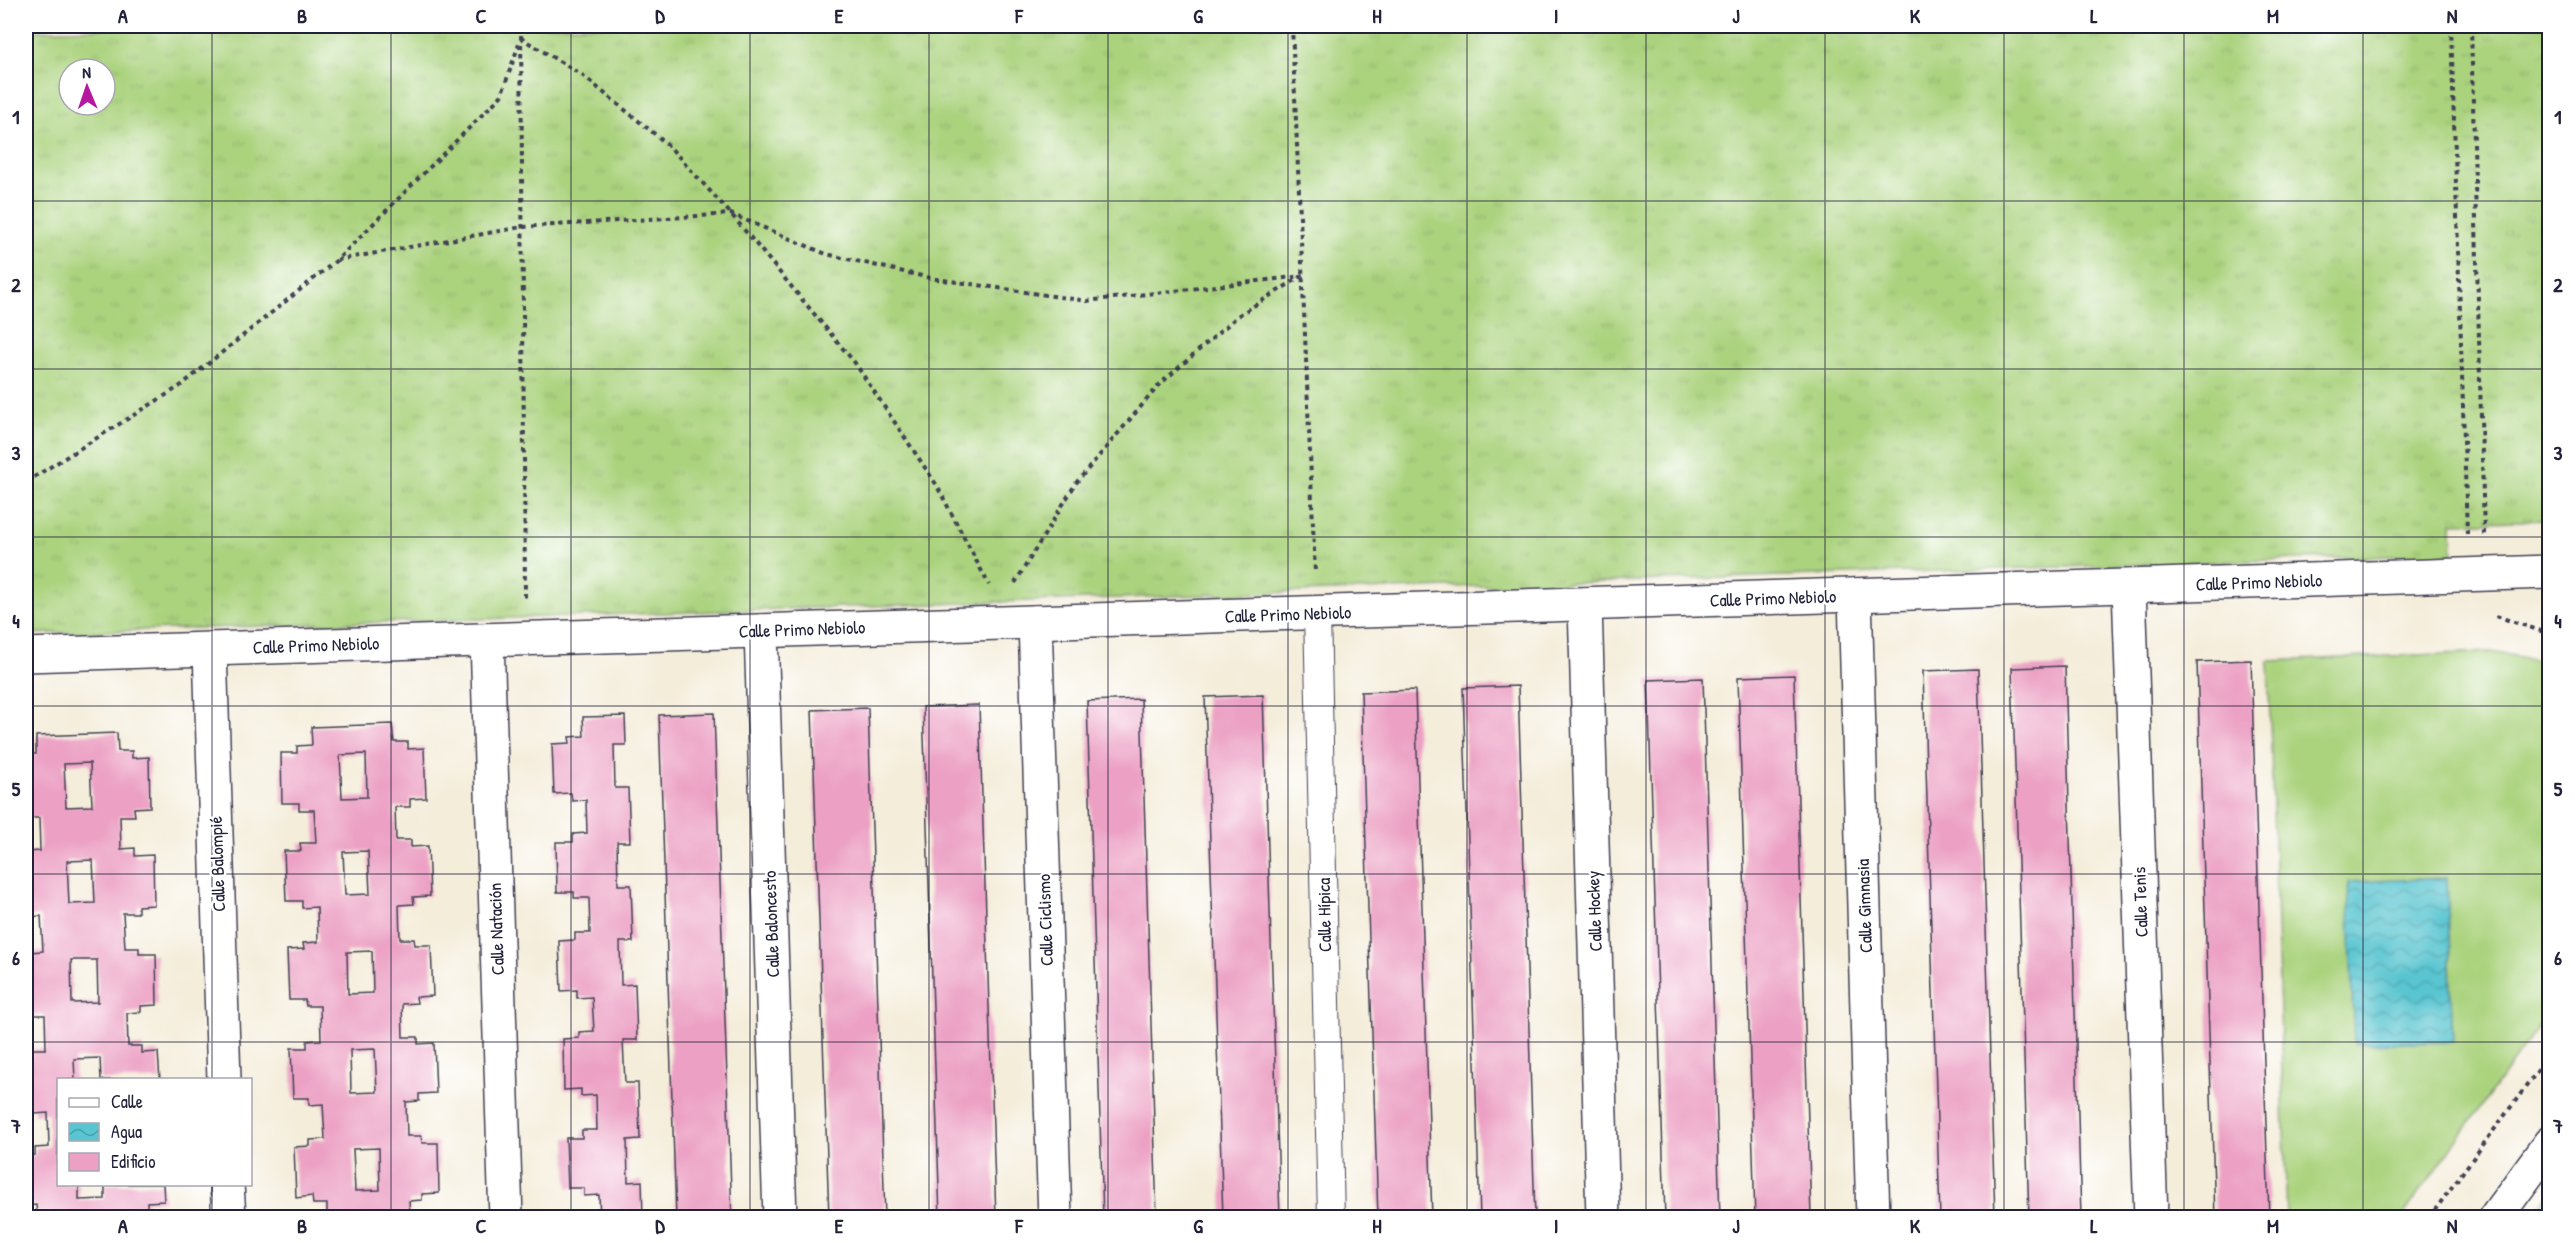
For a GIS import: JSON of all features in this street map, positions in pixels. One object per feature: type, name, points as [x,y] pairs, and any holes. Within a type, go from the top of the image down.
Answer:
[{"type":"street","name":"Calle Primo Nebiolo","points":[[26,655],[2550,572]]},
{"type":"street","name":"Calle Tenis","points":[[2129,586],[2151,1218]]},
{"type":"street","name":"Calle Gimnasia","points":[[1856,595],[1873,1218]]},
{"type":"street","name":"Calle Hockey","points":[[1585,604],[1603,1218]]},
{"type":"street","name":"Calle Hípica","points":[[1317,613],[1331,1218]]},
{"type":"street","name":"Calle Ciclismo","points":[[1020,622],[1055,1218]]},
{"type":"street","name":"Calle Baloncesto","points":[[761,631],[780,1218]]},
{"type":"street","name":"Calle Natación","points":[[487,640],[506,1218]]},
{"type":"street","name":"Calle Balompié","points":[[210,649],[224,1078]]},
{"type":"street","points":[[2495,1218],[2550,1143]]},
{"type":"street","points":[[228,1186],[229,1218]]},
{"type":"path","points":[[521,26],[525,638]]},
{"type":"path","points":[[1292,26],[1317,613]]},
{"type":"path","points":[[2451,26],[2468,575]]},
{"type":"path","points":[[2471,26],[2484,538]]},
{"type":"path","points":[[521,38],[582,75],[667,144],[731,214],[861,372],[936,484],[991,587],[1020,622]]},
{"type":"path","points":[[26,482],[179,387],[338,260],[501,96],[521,38]]},
{"type":"path","points":[[338,260],[522,227],[731,214],[826,254],[930,278],[1087,301],[1302,276]]},
{"type":"path","points":[[1020,622],[1012,589],[1076,483],[1160,384],[1239,315],[1302,276]]},
{"type":"path","points":[[2486,612],[2550,634]]},
{"type":"path","points":[[2429,1218],[2550,1054]]},
{"type":"green space","points":[[209,26],[2549,26],[2549,520],[2452,523],[2453,554],[26,634],[26,31]]},
{"type":"green space","points":[[2490,652],[2522,657],[2549,666],[2549,1012],[2402,1217],[2287,1217],[2268,661]]},
{"type":"green space","points":[[2549,1194],[2549,1217],[2532,1217]]},
{"type":"water","points":[[2447,878],[2453,1042],[2354,1044],[2348,882]]},
{"type":"building","points":[[2251,660],[2269,1218],[2215,1218],[2197,662]]},
{"type":"building","points":[[2065,666],[2081,1218],[2029,1218],[2012,668]]},
{"type":"building","points":[[1978,669],[1995,1218],[1940,1218],[1923,671]]},
{"type":"building","points":[[1794,675],[1811,1218],[1755,1218],[1738,677]]},
{"type":"building","points":[[1703,678],[1720,1218],[1665,1218],[1648,680]]},
{"type":"building","points":[[1518,686],[1535,1218],[1480,1218],[1463,688]]},
{"type":"building","points":[[1415,690],[1432,1218],[1378,1218],[1361,692]]},
{"type":"building","points":[[1263,695],[1280,1218],[1223,1218],[1205,697]]},
{"type":"building","points":[[1141,699],[1157,1218],[1103,1218],[1087,701]]},
{"type":"building","points":[[979,705],[996,1218],[940,1218],[923,707]]},
{"type":"building","points":[[868,708],[885,1218],[829,1218],[812,710]]},
{"type":"building","points":[[714,713],[732,1218],[676,1218],[659,715]]},
{"type":"building","points":[[625,716],[626,745],[614,745],[615,788],[628,788],[630,842],[617,842],[618,885],[631,885],[633,942],[620,942],[621,985],[635,984],[637,1040],[623,1040],[625,1083],[638,1083],[640,1139],[627,1140],[628,1182],[642,1181],[643,1218],[600,1218],[599,1195],[584,1196],[584,1188],[568,1188],[566,1138],[582,1138],[582,1130],[597,1130],[596,1095],[581,1096],[581,1089],[564,1090],[563,1039],[579,1038],[579,1032],[594,1031],[592,997],[577,998],[577,990],[561,991],[559,941],[575,940],[575,933],[590,933],[589,898],[574,898],[574,892],[557,892],[556,842],[573,842],[573,834],[587,833],[586,800],[572,801],[571,793],[554,794],[552,744],[570,743],[569,737],[584,736],[583,717]]},
{"type":"building","points":[[392,724],[394,742],[408,742],[408,749],[424,748],[426,798],[410,799],[410,807],[395,807],[396,840],[411,840],[411,847],[428,846],[430,896],[413,897],[414,904],[399,905],[400,939],[414,939],[415,945],[431,945],[433,996],[416,997],[417,1003],[402,1004],[403,1037],[418,1037],[418,1044],[434,1043],[436,1093],[419,1094],[419,1101],[406,1102],[407,1136],[421,1136],[422,1143],[438,1143],[439,1193],[422,1194],[422,1200],[409,1201],[410,1218],[327,1218],[327,1204],[313,1204],[312,1196],[296,1198],[294,1147],[310,1146],[310,1140],[325,1139],[323,1104],[309,1105],[309,1098],[293,1098],[291,1048],[307,1048],[307,1041],[321,1040],[320,1006],[306,1006],[305,1000],[289,1000],[287,950],[304,949],[303,943],[318,942],[317,907],[302,908],[302,901],[286,901],[284,851],[301,851],[300,843],[316,843],[314,810],[299,810],[299,803],[282,803],[281,753],[297,753],[297,746],[312,745],[311,727]],"holes":[[[366,754],[367,797],[342,798],[340,755]],[[368,851],[370,894],[345,895],[343,852]],[[372,951],[373,993],[348,994],[347,952]],[[375,1049],[377,1092],[351,1093],[350,1050]],[[379,1148],[380,1190],[355,1191],[353,1149]]]},
{"type":"building","points":[[117,733],[118,751],[132,751],[132,758],[149,757],[150,807],[134,808],[135,816],[120,816],[121,849],[135,848],[135,856],[153,855],[154,905],[138,906],[138,913],[123,913],[125,948],[139,948],[139,954],[156,954],[157,1005],[141,1006],[141,1012],[127,1013],[128,1046],[142,1046],[142,1053],[158,1052],[160,1078],[101,1078],[100,1058],[74,1059],[75,1078],[57,1078],[57,1186],[79,1186],[79,1200],[105,1199],[105,1186],[163,1186],[164,1201],[147,1202],[147,1209],[133,1210],[134,1218],[52,1218],[52,1213],[37,1213],[36,1205],[26,1206],[26,1156],[35,1155],[35,1148],[49,1147],[48,1113],[34,1114],[34,1107],[26,1107],[26,1057],[32,1057],[32,1049],[46,1049],[45,1015],[30,1015],[30,1008],[26,1008],[26,958],[28,958],[28,952],[43,951],[41,916],[27,917],[26,910],[26,852],[40,851],[39,818],[26,818],[26,754],[36,754],[36,736]],"holes":[[[90,763],[92,806],[66,807],[64,764]],[[93,860],[95,903],[69,904],[67,861]],[[71,960],[97,960],[98,1002],[72,1003]]]}]
